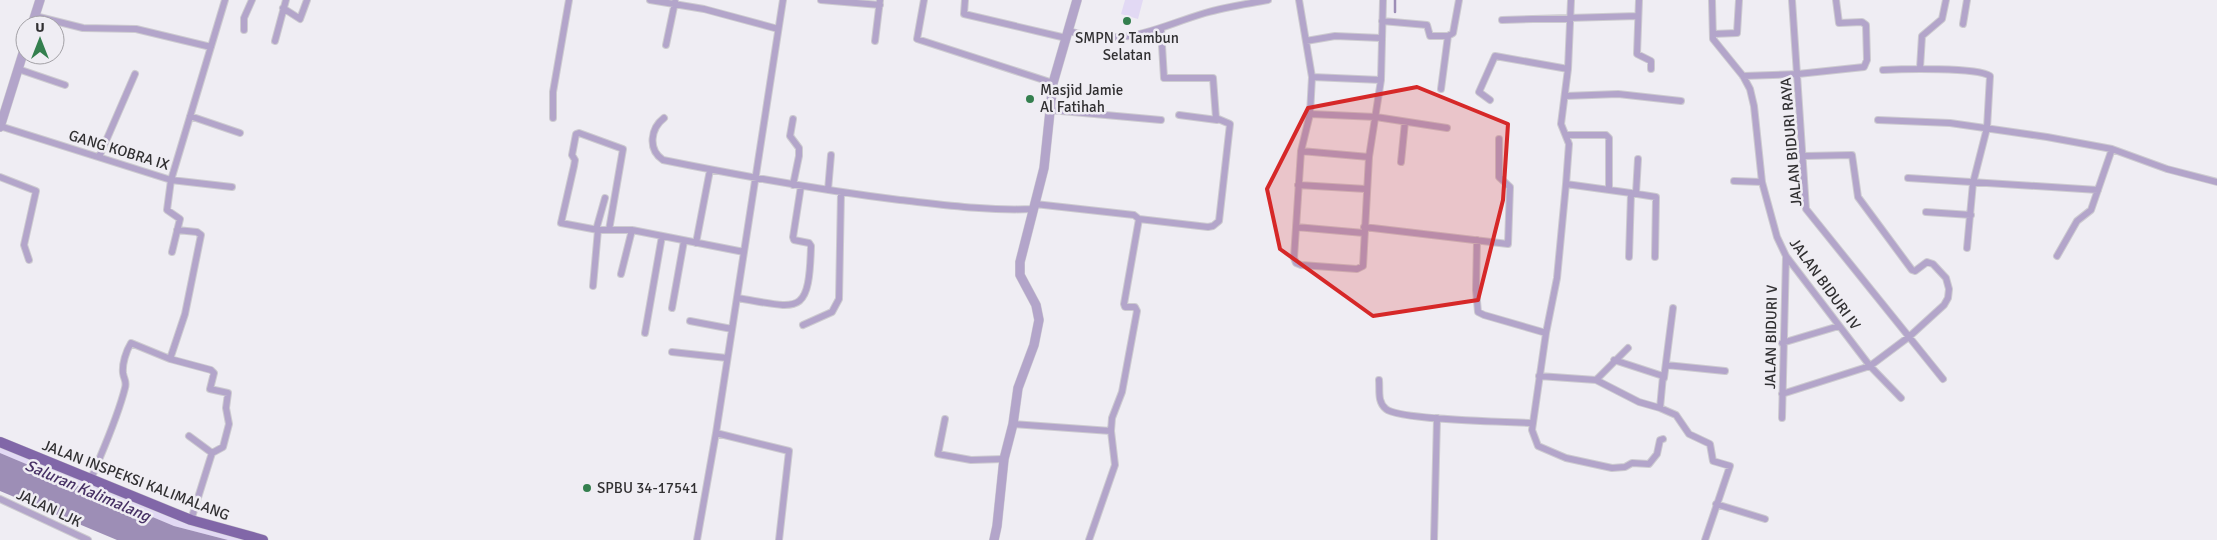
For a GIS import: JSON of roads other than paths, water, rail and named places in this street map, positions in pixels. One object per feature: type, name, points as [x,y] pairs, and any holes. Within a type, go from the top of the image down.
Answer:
[{"type":"main road","name":"JALAN INSPEKSI KALIMALANG","points":[[0,442],[191,520],[263,540]]},
{"type":"street","points":[[36,15],[40,0]]},
{"type":"street","points":[[172,252],[180,222],[178,216],[167,210],[171,180],[225,0]]},
{"type":"street","points":[[244,30],[244,18],[252,0]]},
{"type":"street","points":[[275,41],[286,0]]},
{"type":"street","points":[[284,8],[300,19],[307,0]]},
{"type":"street","points":[[553,118],[553,92],[569,0]]},
{"type":"street","points":[[650,0],[675,2],[778,29]]},
{"type":"street","points":[[697,540],[716,433],[783,0]]},
{"type":"street","points":[[821,0],[880,3],[876,41]]},
{"type":"street","points":[[924,0],[917,39],[1053,83]]},
{"type":"street","points":[[965,0],[964,14],[1067,34],[1113,38],[1143,35],[1206,13],[1268,0]]},
{"type":"street","points":[[994,540],[1004,458],[1013,424],[1020,377],[1034,344],[1039,320],[1036,305],[1020,275],[1020,262],[1044,168],[1053,83],[1077,0]]},
{"type":"street","points":[[1299,0],[1312,77],[1310,114],[1301,152],[1294,258],[1301,265],[1357,269],[1362,267],[1369,156],[1381,80],[1383,0]]},
{"type":"street","points":[[1382,21],[1427,25],[1430,36],[1448,36],[1453,33],[1459,0]]},
{"type":"street","points":[[1571,0],[1568,70],[1561,124],[1569,144],[1566,184],[1557,278],[1532,423],[1535,442],[1543,450],[1566,458],[1612,468],[1625,467],[1632,463],[1649,464],[1657,454],[1660,440],[1663,439]]},
{"type":"street","points":[[1638,0],[1637,54],[1651,61],[1651,69]]},
{"type":"street","points":[[1712,0],[1712,34],[1737,33],[1739,0]]},
{"type":"street","name":"JALAN BIDURI RAYA","points":[[1792,0],[1804,156],[1806,209],[1944,379]]},
{"type":"street","points":[[1743,76],[1834,71],[1866,64],[1866,25],[1862,22],[1839,22],[1836,0]]},
{"type":"street","points":[[1920,68],[1922,36],[1942,19],[1946,0]]},
{"type":"street","points":[[1963,24],[1967,0]]},
{"type":"street","points":[[666,45],[675,2]]},
{"type":"street","points":[[1502,20],[1571,20],[1638,16]]},
{"type":"street","points":[[65,25],[83,28],[113,27],[136,29],[210,47]]},
{"type":"street","points":[[1160,28],[1164,78],[1213,78],[1217,120]]},
{"type":"street","name":"JALAN BIDURI IV","points":[[1712,34],[1716,44],[1743,76],[1750,90],[1754,106],[1762,182],[1777,237],[1786,256],[1870,366],[1901,398]]},
{"type":"street","points":[[1306,41],[1335,36],[1381,38]]},
{"type":"street","points":[[1441,89],[1448,36]]},
{"type":"street","points":[[1490,100],[1479,92],[1495,56],[1568,70]]},
{"type":"street","points":[[0,126],[2,112],[19,65]]},
{"type":"street","points":[[1883,70],[1920,68],[1990,76],[1987,128],[1973,183],[1967,248]]},
{"type":"street","points":[[18,69],[65,85]]},
{"type":"street","points":[[99,157],[135,74]]},
{"type":"street","points":[[1312,77],[1381,80]]},
{"type":"street","points":[[1565,96],[1618,94],[1681,101]]},
{"type":"street","points":[[1050,110],[1161,120]]},
{"type":"street","points":[[1310,114],[1376,117],[1447,128]]},
{"type":"street","points":[[190,116],[240,132]]},
{"type":"street","points":[[664,118],[658,123],[653,133],[653,145],[658,156],[663,160],[755,179],[976,209],[1034,206],[1134,215],[1139,219],[1213,226],[1219,222],[1230,124],[1228,121],[1179,116]]},
{"type":"street","points":[[793,119],[790,136],[799,148],[799,156],[793,185]]},
{"type":"street","points":[[1878,120],[1950,123],[2112,149],[2167,169],[2217,182]]},
{"type":"street","points":[[1401,162],[1405,122]]},
{"type":"street","name":"GANG KOBRA IX","points":[[0,126],[171,180],[232,187]]},
{"type":"street","points":[[609,230],[623,149],[579,133],[576,134],[572,152],[574,166],[561,223],[597,230],[609,230],[632,230],[744,252]]},
{"type":"street","points":[[1566,135],[1606,136],[1609,138],[1609,189]]},
{"type":"street","points":[[1296,227],[1364,230],[1509,243],[1510,187],[1499,177],[1499,139]]},
{"type":"street","points":[[2057,256],[2077,221],[2089,213],[2112,149]]},
{"type":"street","points":[[1301,152],[1369,156]]},
{"type":"street","points":[[828,190],[831,154]]},
{"type":"street","points":[[1782,394],[1870,366],[1910,336],[1944,305],[1950,289],[1946,278],[1933,264],[1926,262],[1915,271],[1912,270],[1857,194],[1852,155],[1804,156]]},
{"type":"street","points":[[1629,258],[1633,193],[1638,159]]},
{"type":"street","points":[[696,243],[710,170]]},
{"type":"street","points":[[0,177],[36,191],[24,245],[29,260]]},
{"type":"street","points":[[1908,178],[2098,190]]},
{"type":"street","points":[[1734,181],[1762,182]]},
{"type":"street","points":[[1566,184],[1656,197],[1656,257]]},
{"type":"street","points":[[1298,185],[1366,189]]},
{"type":"street","points":[[737,298],[785,306],[798,303],[805,296],[812,246],[809,243],[794,240],[792,236],[801,186]]},
{"type":"street","points":[[803,325],[832,312],[839,299],[838,227],[841,192]]},
{"type":"street","points":[[593,286],[597,230],[605,198]]},
{"type":"street","points":[[1926,212],[1971,215]]},
{"type":"street","points":[[1089,540],[1115,465],[1111,431],[1112,418],[1122,392],[1137,311],[1135,307],[1125,307],[1124,304],[1139,219]]},
{"type":"street","points":[[170,359],[185,314],[201,235],[197,232],[177,230]]},
{"type":"street","points":[[621,274],[632,230]]},
{"type":"street","points":[[645,333],[662,236]]},
{"type":"street","points":[[1476,240],[1478,312],[1546,333]]},
{"type":"street","points":[[672,308],[684,241]]},
{"type":"street","name":"JALAN BIDURI V","points":[[1782,418],[1782,344],[1786,256]]},
{"type":"street","points":[[1660,408],[1673,308]]},
{"type":"street","points":[[690,321],[732,329]]},
{"type":"street","points":[[1782,344],[1839,326]]},
{"type":"street","points":[[91,479],[116,420],[125,390],[127,381],[122,372],[129,345],[132,343],[170,359],[214,371],[210,389],[228,394],[226,408],[228,424],[223,447],[212,452],[191,520]]},
{"type":"street","points":[[1596,380],[1628,348]]},
{"type":"street","points":[[672,352],[727,358]]},
{"type":"street","points":[[1614,360],[1659,373],[1664,378]]},
{"type":"street","points":[[1666,365],[1725,370]]},
{"type":"street","points":[[1539,376],[1596,380],[1639,402],[1660,408],[1676,416],[1690,434],[1710,444],[1714,461],[1730,466],[1705,540]]},
{"type":"street","points":[[1380,380],[1380,401],[1386,410],[1400,414],[1532,423]]},
{"type":"street","points":[[1434,540],[1438,418]]},
{"type":"street","points":[[945,419],[938,454],[971,460],[1004,458]]},
{"type":"street","points":[[1013,424],[1111,431]]},
{"type":"street","points":[[716,433],[789,451],[779,540]]},
{"type":"street","points":[[189,436],[212,452]]},
{"type":"street","name":"JALAN LJK","points":[[0,499],[88,540]]},
{"type":"street","points":[[1716,504],[1765,519]]},
{"type":"water","name":"Saluran Kalimalang","points":[[0,453],[174,526],[228,540],[117,540],[0,491]]},
{"type":"waterway","points":[[1395,0],[1395,12]]},
{"type":"place","name":"SMPN 2 Tambun Selatan","points":[[1127,21]]},
{"type":"place","name":"Masjid Jamie Al Fatihah","points":[[1030,99]]},
{"type":"place","name":"SPBU 34-17541","points":[[587,488]]}]
